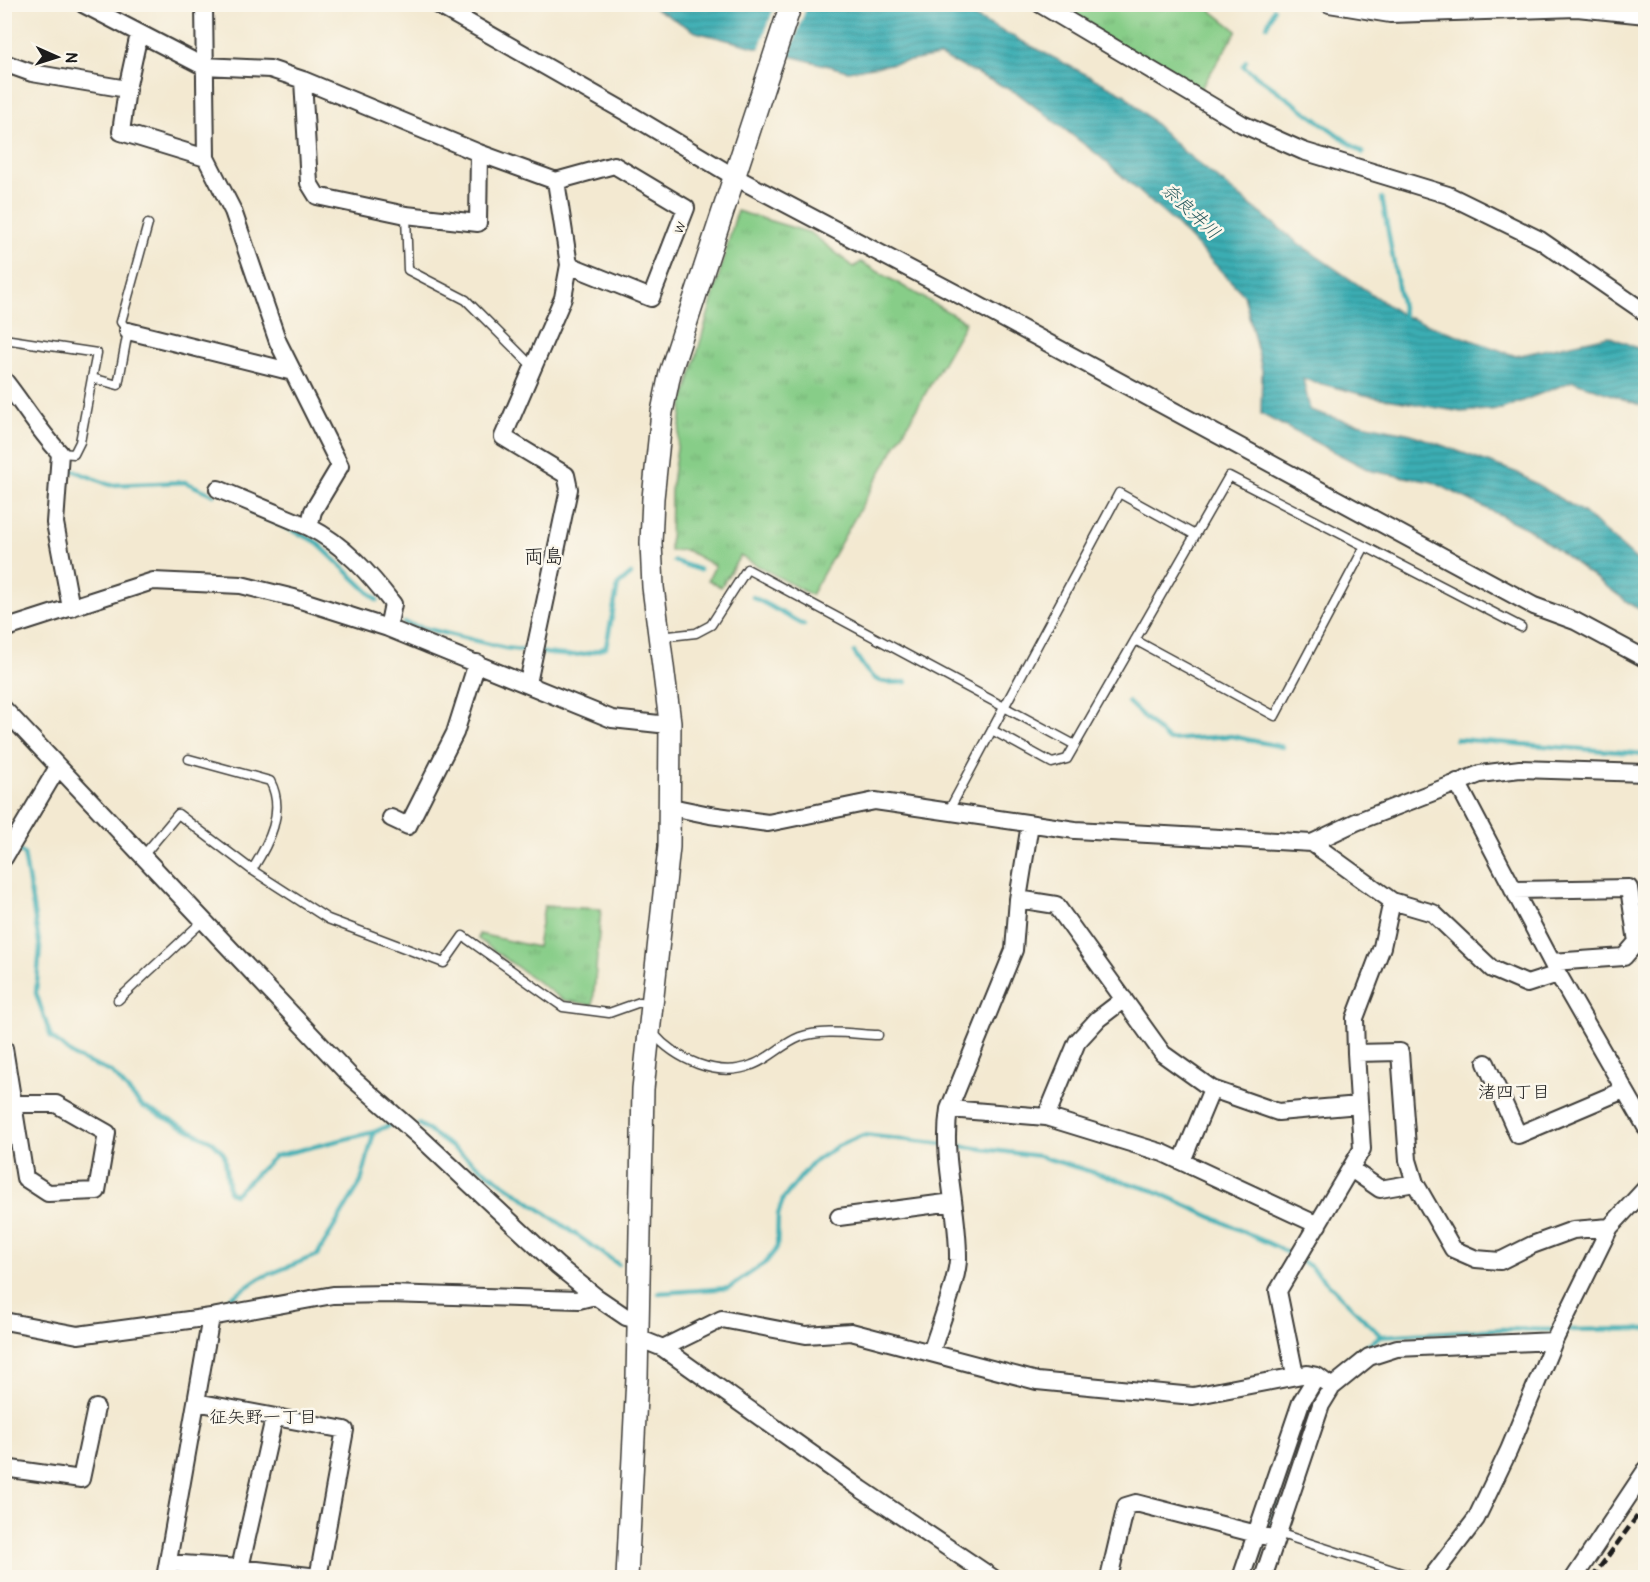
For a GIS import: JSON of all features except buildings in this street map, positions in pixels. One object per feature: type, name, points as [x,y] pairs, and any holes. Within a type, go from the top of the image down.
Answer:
[{"type":"street","points":[[83,4],[203,66],[270,69],[303,80],[479,153],[556,181],[569,265],[563,298],[503,437],[566,475],[569,489],[528,683]]},
{"type":"street","points":[[204,4],[203,66],[206,158],[233,211],[278,342],[340,466],[313,511],[309,527]]},
{"type":"street","points":[[436,4],[632,115],[965,298],[1534,606],[1575,621],[1646,658]]},
{"type":"street","points":[[627,1578],[638,1329],[640,1159],[671,807],[670,722],[659,637],[651,543],[653,498],[662,412],[670,373],[734,171],[791,4]]},
{"type":"street","points":[[1040,4],[1242,124],[1304,151],[1448,195],[1539,240],[1646,313]]},
{"type":"street","points":[[1329,4],[1390,14],[1491,8],[1577,8],[1646,15]]},
{"type":"street","points":[[139,34],[127,89],[121,132],[206,158]]},
{"type":"street","points":[[4,63],[32,73],[127,89]]},
{"type":"street","points":[[303,80],[309,183],[317,196],[406,215],[478,223],[479,153]]},
{"type":"street","name":"ｗ","points":[[556,181],[614,165],[686,208],[651,298],[569,265]]},
{"type":"street","points":[[128,331],[293,372]]},
{"type":"street","points":[[4,380],[35,420],[40,432],[60,453],[55,523],[71,608]]},
{"type":"street","points":[[218,489],[327,536],[374,580],[393,604],[387,628]]},
{"type":"street","points":[[4,629],[153,580],[241,585],[294,598],[387,628],[528,683],[612,719],[659,724],[670,722]]},
{"type":"street","points":[[391,818],[408,826],[456,733],[477,663]]},
{"type":"street","points":[[4,709],[142,858],[204,920],[351,1077],[595,1296],[626,1317],[663,1348],[861,1489],[993,1578]]},
{"type":"street","points":[[4,858],[58,767]]},
{"type":"street","points":[[671,807],[768,823],[875,801],[1075,830],[1312,843],[1480,774],[1520,769],[1646,773]]},
{"type":"street","points":[[1457,782],[1555,968],[1646,1127]]},
{"type":"street","points":[[931,1353],[958,1263],[945,1136],[949,1109],[1014,950],[1018,899],[1030,824]]},
{"type":"street","points":[[1312,843],[1392,901],[1433,913],[1492,969],[1527,984],[1555,968],[1624,957],[1637,942],[1629,888],[1513,890]]},
{"type":"street","points":[[1018,899],[1056,905],[1163,1054],[1212,1089],[1278,1112],[1359,1105]]},
{"type":"street","points":[[1295,1375],[1278,1291],[1362,1149],[1355,1018],[1382,947],[1392,901]]},
{"type":"street","points":[[1046,1117],[1077,1042],[1098,1019],[1124,999]]},
{"type":"street","points":[[4,1048],[13,1104],[11,1139],[25,1178],[48,1193],[97,1191],[107,1133],[56,1104],[13,1104]]},
{"type":"street","points":[[1356,1053],[1400,1052],[1408,1160],[1415,1183],[1453,1249],[1476,1259],[1500,1261],[1532,1245],[1573,1230],[1610,1227]]},
{"type":"street","points":[[1486,1063],[1518,1135],[1624,1090]]},
{"type":"street","points":[[1182,1161],[1212,1089]]},
{"type":"street","points":[[949,1109],[1046,1117],[1163,1153],[1318,1225]]},
{"type":"street","points":[[1351,1169],[1380,1189],[1415,1183]]},
{"type":"street","points":[[1431,1578],[1476,1519],[1509,1450],[1554,1341],[1610,1227],[1646,1188]]},
{"type":"street","points":[[839,1217],[953,1202]]},
{"type":"street","points":[[4,1321],[78,1335],[211,1317],[333,1295],[389,1294],[579,1300],[595,1296]]},
{"type":"street","points":[[196,1402],[345,1431],[318,1577],[240,1568],[166,1570],[211,1317]]},
{"type":"street","points":[[663,1348],[722,1319],[806,1335],[851,1332],[1037,1381],[1193,1396],[1295,1375],[1307,1374],[1325,1382]]},
{"type":"street","points":[[1325,1382],[1369,1357],[1397,1348],[1554,1341]]},
{"type":"street","points":[[1241,1578],[1269,1535],[1322,1406],[1325,1382]]},
{"type":"street","points":[[4,1468],[81,1479],[96,1408]]},
{"type":"street","points":[[240,1568],[274,1418]]},
{"type":"street","points":[[1574,1578],[1646,1470]]},
{"type":"street","points":[[1109,1578],[1126,1506],[1136,1503],[1269,1535]]},
{"type":"street","points":[[1263,1578],[1269,1535]]},
{"type":"lane","points":[[406,215],[408,270],[466,300],[533,367]]},
{"type":"lane","points":[[92,378],[118,385],[128,331],[121,322],[148,224]]},
{"type":"lane","points":[[4,339],[97,353],[80,442],[74,454],[60,453]]},
{"type":"lane","points":[[992,730],[1052,763],[1067,759],[1229,476],[1521,627]]},
{"type":"lane","points":[[948,812],[1119,493],[1195,535]]},
{"type":"lane","points":[[1135,640],[1275,716],[1365,546]]},
{"type":"lane","points":[[659,637],[696,633],[711,625],[747,569],[1075,745]]},
{"type":"lane","points":[[189,759],[270,782],[278,797],[270,843],[252,870]]},
{"type":"lane","points":[[142,858],[178,814],[252,870],[328,919],[444,963],[462,936],[563,1007],[609,1013],[640,1002],[652,1004]]},
{"type":"lane","points":[[118,1000],[204,920]]},
{"type":"lane","points":[[650,1029],[660,1041],[707,1069],[729,1071],[752,1065],[798,1038],[815,1034],[878,1035]]},
{"type":"lane","points":[[1269,1535],[1417,1578]]},
{"type":"green space","points":[[1052,5],[1204,5],[1237,31],[1198,93]]},
{"type":"green space","points":[[737,211],[811,233],[854,267],[861,262],[966,322],[811,595],[740,556],[721,587],[708,580],[715,566],[686,550],[670,551],[671,491],[683,404]]},
{"type":"green space","points":[[544,906],[601,909],[593,1005],[563,1000],[478,939],[479,934],[537,947]]},
{"type":"water","name":"奈良井川","points":[[649,5],[952,5],[1124,94],[1183,151],[1298,243],[1402,315],[1516,356],[1608,336],[1645,351],[1645,407],[1573,381],[1502,409],[1461,412],[1364,395],[1303,379],[1310,410],[1338,419],[1411,434],[1518,473],[1583,512],[1645,567],[1645,612],[1633,606],[1530,530],[1433,482],[1371,471],[1261,414],[1262,370],[1244,295],[1177,225],[1098,155],[1017,93],[940,56],[848,71],[696,32]]},
{"type":"pier","points":[[775,5],[807,5],[788,59],[758,52]]},
{"type":"waterway","points":[[1267,26],[1274,9]]},
{"type":"waterway","points":[[1246,61],[1243,66],[1363,153]]},
{"type":"waterway","points":[[1382,198],[1404,319]]},
{"type":"waterway","points":[[70,469],[110,485],[185,482],[214,495]]},
{"type":"waterway","points":[[252,512],[315,541],[377,600]]},
{"type":"waterway","points":[[674,561],[700,570]]},
{"type":"waterway","points":[[538,652],[573,655],[598,651],[606,647],[618,585],[631,574]]},
{"type":"waterway","points":[[753,597],[804,625]]},
{"type":"waterway","points":[[404,623],[505,648],[530,651]]},
{"type":"waterway","points":[[854,652],[874,678],[886,682],[906,682]]},
{"type":"waterway","points":[[1128,702],[1168,740],[1231,736],[1283,747]]},
{"type":"waterway","points":[[1456,739],[1646,754]]},
{"type":"waterway","points":[[15,849],[24,854],[40,948],[36,993],[51,1037],[75,1057],[111,1072],[142,1106],[213,1142],[224,1154],[229,1192],[235,1194],[275,1156],[374,1132],[390,1125]]},
{"type":"waterway","points":[[419,1124],[618,1264]]},
{"type":"waterway","points":[[212,1310],[260,1278],[317,1255],[361,1182],[374,1132]]},
{"type":"waterway","points":[[659,1293],[729,1288],[766,1262],[777,1248],[778,1215],[783,1199],[812,1163],[838,1146],[863,1135],[944,1144]]},
{"type":"waterway","points":[[952,1145],[1039,1156],[1155,1191],[1279,1248],[1310,1266],[1381,1336]]},
{"type":"waterway","points":[[1328,1379],[1352,1355],[1381,1336],[1501,1329],[1556,1330]]},
{"type":"waterway","points":[[1564,1330],[1646,1329]]},
{"type":"waterway","points":[[4,1330],[79,1344],[129,1336]]},
{"type":"waterway","points":[[1252,1578],[1311,1402],[1317,1392]]},
{"type":"railway","points":[[1592,1578],[1646,1504]]},
{"type":"district","name":"両島","points":[[544,556]]},
{"type":"district","name":"渚四丁目","points":[[1514,1092]]},
{"type":"district","name":"征矢野一丁目","points":[[263,1417]]}]
